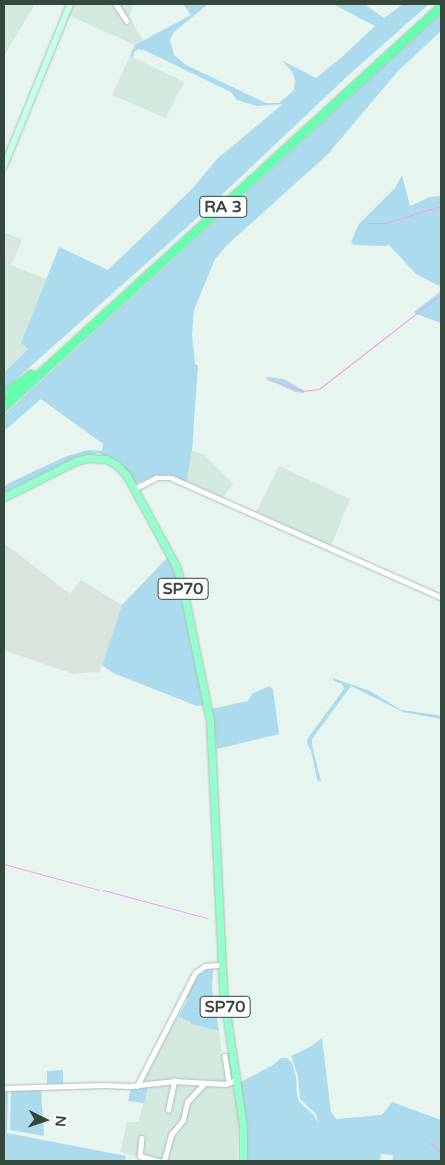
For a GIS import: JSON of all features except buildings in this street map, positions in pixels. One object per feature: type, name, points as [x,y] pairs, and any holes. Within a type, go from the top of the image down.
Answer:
[{"type":"highway","name":"RA 3","points":[[4,406],[32,378],[438,4]]},
{"type":"highway","name":"RA 3","points":[[4,400],[32,378],[441,7]]},
{"type":"highway","points":[[4,395],[32,378]]},
{"type":"highway","points":[[4,411],[24,392],[32,378]]},
{"type":"main road","points":[[4,166],[70,4]]},
{"type":"main road","name":"SP70","points":[[4,497],[76,461],[100,458],[116,464],[127,476],[166,544],[180,576],[208,709],[213,761],[221,964],[233,1081],[243,1127],[243,1161]]},
{"type":"street","points":[[116,4],[127,21]]},
{"type":"street","points":[[134,489],[156,478],[172,478],[441,596]]},
{"type":"street","points":[[137,1086],[195,973],[205,966],[221,964]]},
{"type":"street","points":[[4,1088],[137,1086],[174,1081],[204,1084],[233,1081],[225,1056]]},
{"type":"street","points":[[168,1110],[174,1081]]},
{"type":"street","points":[[142,1138],[140,1156],[164,1161],[171,1136],[183,1120],[187,1102],[204,1084]]},
{"type":"shaded area","points":[[4,4],[35,4],[4,56]]},
{"type":"shaded area","points":[[73,4],[134,4],[129,17],[144,42],[135,45],[68,15]]},
{"type":"shaded area","points":[[183,4],[208,4],[173,33],[170,40],[174,55],[186,65],[266,103],[279,103],[294,90],[295,81],[293,73],[283,61],[316,78],[375,26],[333,4],[364,4],[384,18],[403,4],[429,4],[353,71],[196,219],[4,390],[4,373],[28,349],[21,343],[59,247],[108,270],[192,189],[218,158],[283,104],[257,106],[237,100],[231,92],[146,51],[138,49],[134,52],[133,57],[130,56],[135,45],[191,15]]},
{"type":"shaded area","points":[[441,13],[441,31],[398,71],[327,155],[228,244],[215,259],[194,310],[192,334],[195,364],[198,365],[192,451],[186,483],[168,475],[158,476],[135,484],[122,464],[99,453],[76,458],[4,493],[4,486],[9,483],[67,456],[88,450],[102,451],[103,444],[41,399],[4,431],[4,415]]},
{"type":"shaded area","points":[[130,56],[184,82],[166,118],[112,95]]},
{"type":"shaded area","points":[[402,175],[410,206],[430,197],[441,196],[441,287],[416,274],[388,244],[387,246],[354,245],[351,242],[359,224],[395,188]]},
{"type":"shaded area","points":[[4,232],[22,240],[11,265],[46,279],[22,342],[28,348],[5,372]]},
{"type":"shaded area","points":[[4,238],[18,244],[10,263],[4,260]]},
{"type":"shaded area","points":[[441,291],[441,323],[414,312]]},
{"type":"shaded area","points":[[264,377],[284,379],[303,390],[304,393],[295,392]]},
{"type":"shaded area","points":[[192,451],[203,454],[233,484],[222,499],[186,483]]},
{"type":"shaded area","points":[[279,466],[350,499],[331,546],[256,512]]},
{"type":"shaded area","points":[[4,538],[5,544],[70,594],[81,580],[122,605],[99,673],[73,674],[4,650]]},
{"type":"shaded area","points":[[168,557],[176,576],[205,705],[197,706],[113,673],[102,665],[122,605]]},
{"type":"shaded area","points":[[333,678],[370,691],[401,710],[438,715],[441,716],[441,719],[403,712],[351,686],[312,739],[321,781],[317,780],[311,750],[307,744],[308,738],[344,689],[342,684],[334,681]]},
{"type":"shaded area","points":[[269,686],[273,689],[279,734],[217,749],[211,709],[248,701],[252,694]]},
{"type":"shaded area","points":[[207,968],[213,968],[212,989],[219,1031],[191,1024],[191,1022],[178,1017],[188,999],[184,997],[196,976]]},
{"type":"shaded area","points":[[175,1016],[191,1022],[191,1024],[219,1031],[222,1053],[229,1053],[239,1126],[237,1161],[152,1161],[120,1152],[127,1122],[138,1122],[148,1088],[143,1081]]},
{"type":"shaded area","points":[[322,1038],[331,1112],[336,1119],[382,1115],[392,1102],[441,1120],[441,1161],[392,1161],[393,1155],[381,1154],[380,1161],[246,1161],[245,1126],[239,1083],[273,1065],[281,1058],[287,1058],[292,1063],[300,1103],[313,1114],[318,1123],[316,1114],[300,1099],[298,1076],[291,1056],[310,1047]]},
{"type":"shaded area","points":[[63,1070],[63,1084],[47,1084],[47,1071]]},
{"type":"shaded area","points":[[148,1087],[144,1103],[128,1101],[131,1089]]},
{"type":"shaded area","points":[[41,1089],[44,1136],[10,1130],[11,1091]]},
{"type":"shaded area","points":[[4,1090],[8,1090],[7,1133],[126,1156],[125,1161],[4,1161]]},
{"type":"waterway","points":[[368,223],[385,223],[441,206]]},
{"type":"waterway","points":[[267,379],[303,391],[319,389],[441,294]]},
{"type":"waterway","points":[[4,864],[99,890]]},
{"type":"waterway","points":[[103,890],[207,918]]},
{"type":"waterway","points":[[430,1143],[441,1152]]}]
